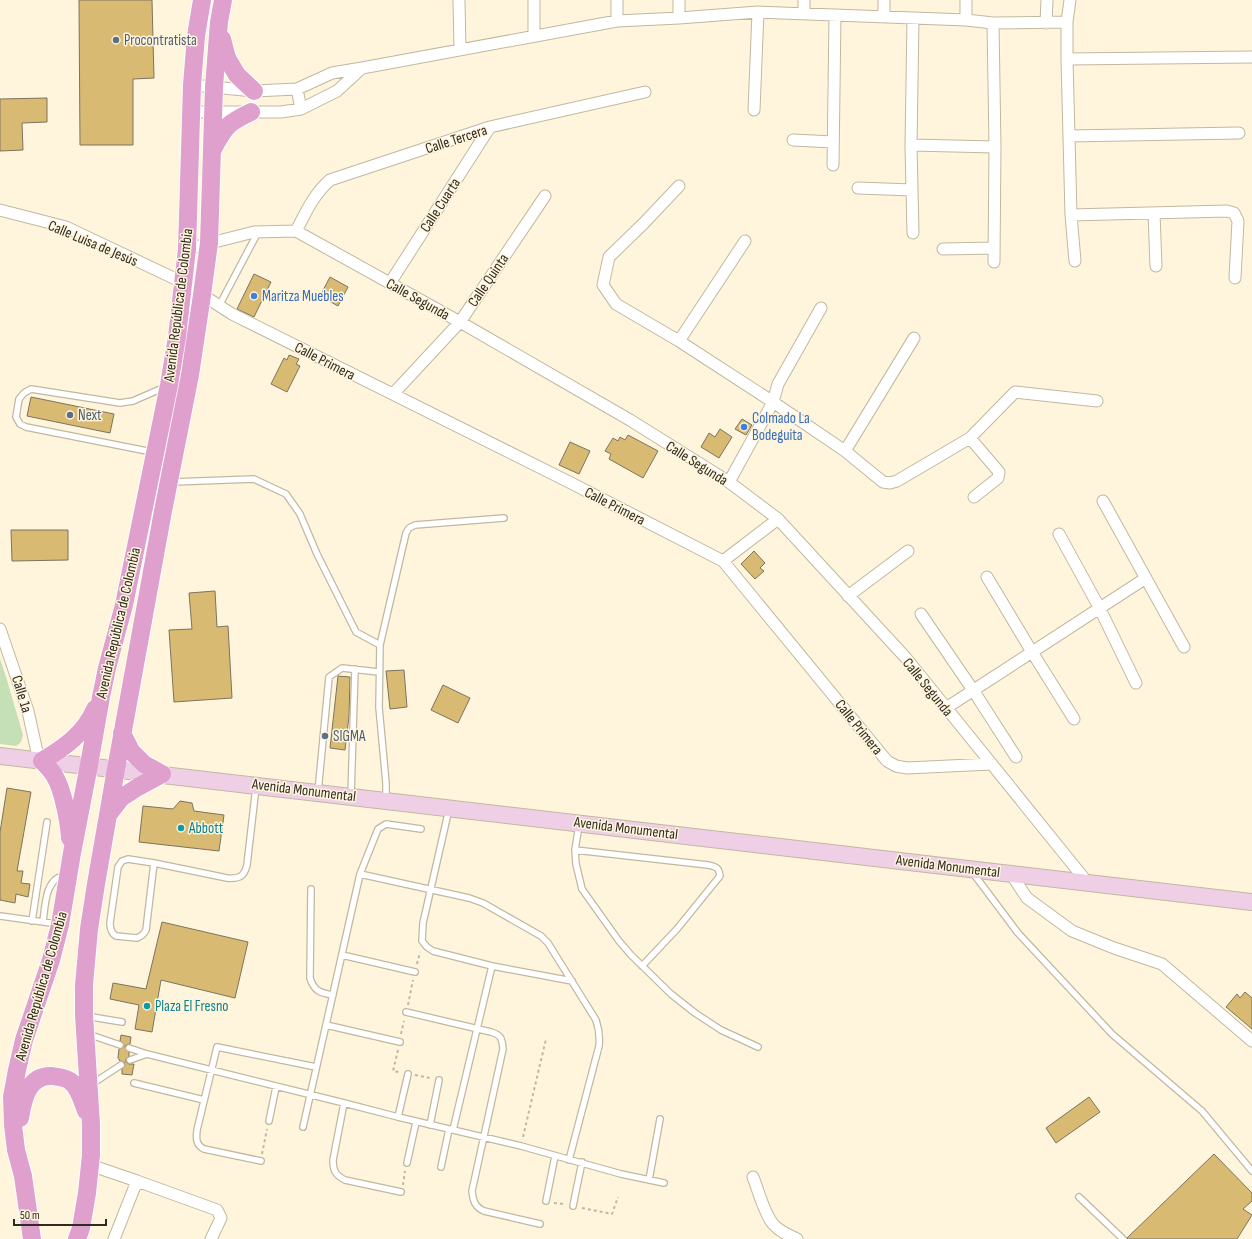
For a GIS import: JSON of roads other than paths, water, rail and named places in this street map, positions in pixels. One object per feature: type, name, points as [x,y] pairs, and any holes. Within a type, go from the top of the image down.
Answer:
[{"type":"main road","name":"Avenida República de Colombia","points":[[32,1239],[23,1176],[16,1150],[12,1097],[24,1040],[49,967],[52,924],[69,876],[101,697],[107,668],[124,605],[168,385],[184,283],[187,249],[192,85],[196,36],[202,0]]},
{"type":"main road","name":"Avenida República de Colombia","points":[[77,1239],[82,1221],[90,1165],[91,1124],[84,1024],[84,985],[89,929],[122,732],[163,511],[184,409],[202,295],[209,243],[214,87],[219,22],[223,0]]},
{"type":"main road","points":[[219,22],[222,42],[227,58],[237,75],[254,91]]},
{"type":"main road","points":[[212,151],[226,127],[234,120],[251,112]]},
{"type":"main road","points":[[164,406],[184,409]]},
{"type":"main road","points":[[72,853],[70,829],[61,793],[54,776],[40,761],[61,749],[78,735],[90,721],[101,697]]},
{"type":"main road","points":[[122,732],[131,751],[144,764],[162,774]]},
{"type":"main road","name":"Avenida Monumental","points":[[0,756],[89,765],[1252,902]]},
{"type":"main road","points":[[108,814],[121,798],[162,774]]},
{"type":"main road","points":[[16,1150],[21,1108],[27,1091],[34,1081],[45,1076],[70,1080],[78,1091],[91,1124]]},
{"type":"street","points":[[459,0],[460,50]]},
{"type":"street","points":[[534,0],[534,36]]},
{"type":"street","points":[[617,0],[617,20]]},
{"type":"street","points":[[679,0],[679,18]]},
{"type":"street","points":[[804,0],[804,14]]},
{"type":"street","points":[[884,0],[884,17]]},
{"type":"street","points":[[966,0],[966,20]]},
{"type":"street","points":[[1046,23],[1047,0]]},
{"type":"street","points":[[1070,0],[1067,22],[1067,59],[1075,261]]},
{"type":"street","points":[[192,85],[254,91],[297,89],[332,73],[617,20],[679,18],[758,12],[966,20],[993,23],[1067,22]]},
{"type":"street","points":[[754,110],[758,12]]},
{"type":"street","points":[[832,165],[834,15]]},
{"type":"street","points":[[913,233],[911,145],[914,19]]},
{"type":"street","points":[[993,23],[995,147],[994,262]]},
{"type":"street","points":[[1067,59],[1252,57]]},
{"type":"street","points":[[191,112],[281,112],[302,109],[337,91],[362,68]]},
{"type":"street","points":[[297,89],[302,109]]},
{"type":"street","name":"Calle Tercera","points":[[296,231],[316,195],[330,180],[490,128],[645,92]]},
{"type":"street","name":"Calle Cuarta","points":[[390,283],[490,128]]},
{"type":"street","points":[[1069,136],[1238,133]]},
{"type":"street","points":[[793,140],[833,142]]},
{"type":"street","points":[[911,145],[995,147]]},
{"type":"street","points":[[679,186],[609,257],[603,285],[616,304],[679,341],[773,402],[844,452],[883,482],[890,483],[896,481],[970,438],[1015,392],[1097,401]]},
{"type":"street","points":[[858,188],[912,190]]},
{"type":"street","name":"Calle Quinta","points":[[393,394],[460,322],[545,196]]},
{"type":"street","name":"Calle Luisa de Jesús","points":[[0,210],[66,228],[184,283]]},
{"type":"street","points":[[1072,215],[1227,211],[1234,213],[1238,221],[1235,278]]},
{"type":"street","points":[[1154,213],[1156,266]]},
{"type":"street","points":[[187,249],[254,232],[296,231]]},
{"type":"street","name":"Calle Segunda","points":[[296,231],[460,322],[630,420],[729,482],[778,519],[906,658],[1087,882]]},
{"type":"street","points":[[679,341],[745,241]]},
{"type":"street","points":[[943,249],[994,248]]},
{"type":"street","name":"Calle Primera","points":[[184,283],[232,314],[723,561],[888,762],[896,766],[907,768],[991,764]]},
{"type":"street","points":[[729,482],[773,402],[778,384],[821,308]]},
{"type":"street","points":[[844,452],[914,338]]},
{"type":"street","points":[[970,438],[1000,475],[974,497]]},
{"type":"street","points":[[1103,501],[1184,647]]},
{"type":"street","points":[[723,561],[778,519]]},
{"type":"street","points":[[1059,534],[1099,608],[1136,683]]},
{"type":"street","points":[[848,596],[908,551]]},
{"type":"street","points":[[987,577],[1074,719]]},
{"type":"street","points":[[946,708],[1146,578]]},
{"type":"street","points":[[921,614],[973,690],[1016,757]]},
{"type":"street","name":"Calle 1a","points":[[0,629],[28,711],[40,761]]},
{"type":"street","points":[[1011,874],[1027,898],[1072,930],[1114,948],[1162,964],[1252,1041]]},
{"type":"street","points":[[90,1165],[217,1210],[220,1218],[211,1239]]},
{"type":"street","points":[[753,1177],[766,1212],[773,1225],[786,1234],[797,1239]]},
{"type":"street","points":[[114,1239],[137,1181]]},
{"type":"lane","points":[[219,306],[258,232]]},
{"type":"lane","points":[[154,453],[26,427],[20,424],[16,417],[19,399],[24,393],[31,389],[120,402],[133,400],[168,385]]},
{"type":"lane","points":[[170,482],[254,479],[286,494],[300,514],[317,554],[356,632],[380,645]]},
{"type":"lane","points":[[386,800],[386,782],[379,707],[380,645],[406,533],[409,528],[415,525],[504,518]]},
{"type":"lane","points":[[318,792],[329,677],[342,668],[379,672]]},
{"type":"lane","points":[[351,796],[355,670]]},
{"type":"lane","points":[[154,863],[146,930],[140,937],[137,938],[116,936],[110,928],[110,923],[120,863],[125,859],[154,863],[235,879],[242,876],[246,872],[256,785]]},
{"type":"lane","points":[[449,807],[423,923],[422,941],[427,947],[441,953],[492,966],[572,981]]},
{"type":"lane","points":[[32,921],[46,822]]},
{"type":"lane","points":[[580,823],[575,850],[576,864],[582,889],[619,942],[671,994],[695,1013],[721,1030],[758,1047]]},
{"type":"lane","points":[[303,1127],[360,874],[376,834],[382,826],[391,824],[421,829]]},
{"type":"lane","points":[[575,850],[708,865],[717,867],[719,870],[720,876],[677,929],[642,966]]},
{"type":"lane","points":[[970,868],[1018,933],[1112,1034],[1202,1111],[1252,1171]]},
{"type":"lane","points":[[360,874],[469,898],[483,903],[541,936],[548,943],[596,1020],[600,1037],[570,1160]]},
{"type":"lane","points":[[311,889],[310,978],[316,989],[322,993],[333,995]]},
{"type":"lane","points":[[0,916],[52,924]]},
{"type":"lane","points":[[342,955],[415,972]]},
{"type":"lane","points":[[440,1167],[451,1130],[492,966]]},
{"type":"lane","points":[[406,1012],[477,1028],[497,1034],[501,1038],[503,1049],[472,1191],[474,1203],[477,1207],[484,1211],[540,1224]]},
{"type":"lane","points":[[84,1024],[122,1022]]},
{"type":"lane","points":[[84,1024],[120,1045]]},
{"type":"lane","points":[[326,1025],[400,1042]]},
{"type":"lane","points":[[261,1161],[204,1149],[197,1142],[197,1130],[217,1047],[316,1067]]},
{"type":"lane","points":[[129,1048],[147,1054],[398,1118],[521,1146],[622,1174],[664,1183]]},
{"type":"lane","points":[[130,1060],[147,1054]]},
{"type":"lane","points":[[88,1086],[121,1065]]},
{"type":"lane","points":[[398,1118],[408,1074]]},
{"type":"lane","points":[[430,1125],[440,1080]]},
{"type":"lane","points":[[134,1083],[204,1100]]},
{"type":"lane","points":[[269,1121],[276,1086]]},
{"type":"lane","points":[[344,1103],[333,1160],[335,1173],[345,1180],[401,1192]]},
{"type":"lane","points":[[649,1180],[660,1119]]},
{"type":"lane","points":[[407,1163],[416,1122]]},
{"type":"lane","points":[[546,1201],[555,1156]]},
{"type":"lane","points":[[573,1206],[582,1162]]},
{"type":"lane","points":[[1079,1197],[1123,1239]]},
{"type":"place","name":"Procontratista","points":[[116,40]]},
{"type":"place","name":"Maritza Muebles","points":[[254,296]]},
{"type":"place","name":"Next","points":[[70,415]]},
{"type":"place","name":"Colmado La Bodeguita","points":[[744,427]]},
{"type":"place","name":"SIGMA","points":[[325,736]]},
{"type":"place","name":"Abbott","points":[[181,828]]},
{"type":"place","name":"Plaza El Fresno","points":[[147,1006]]}]
